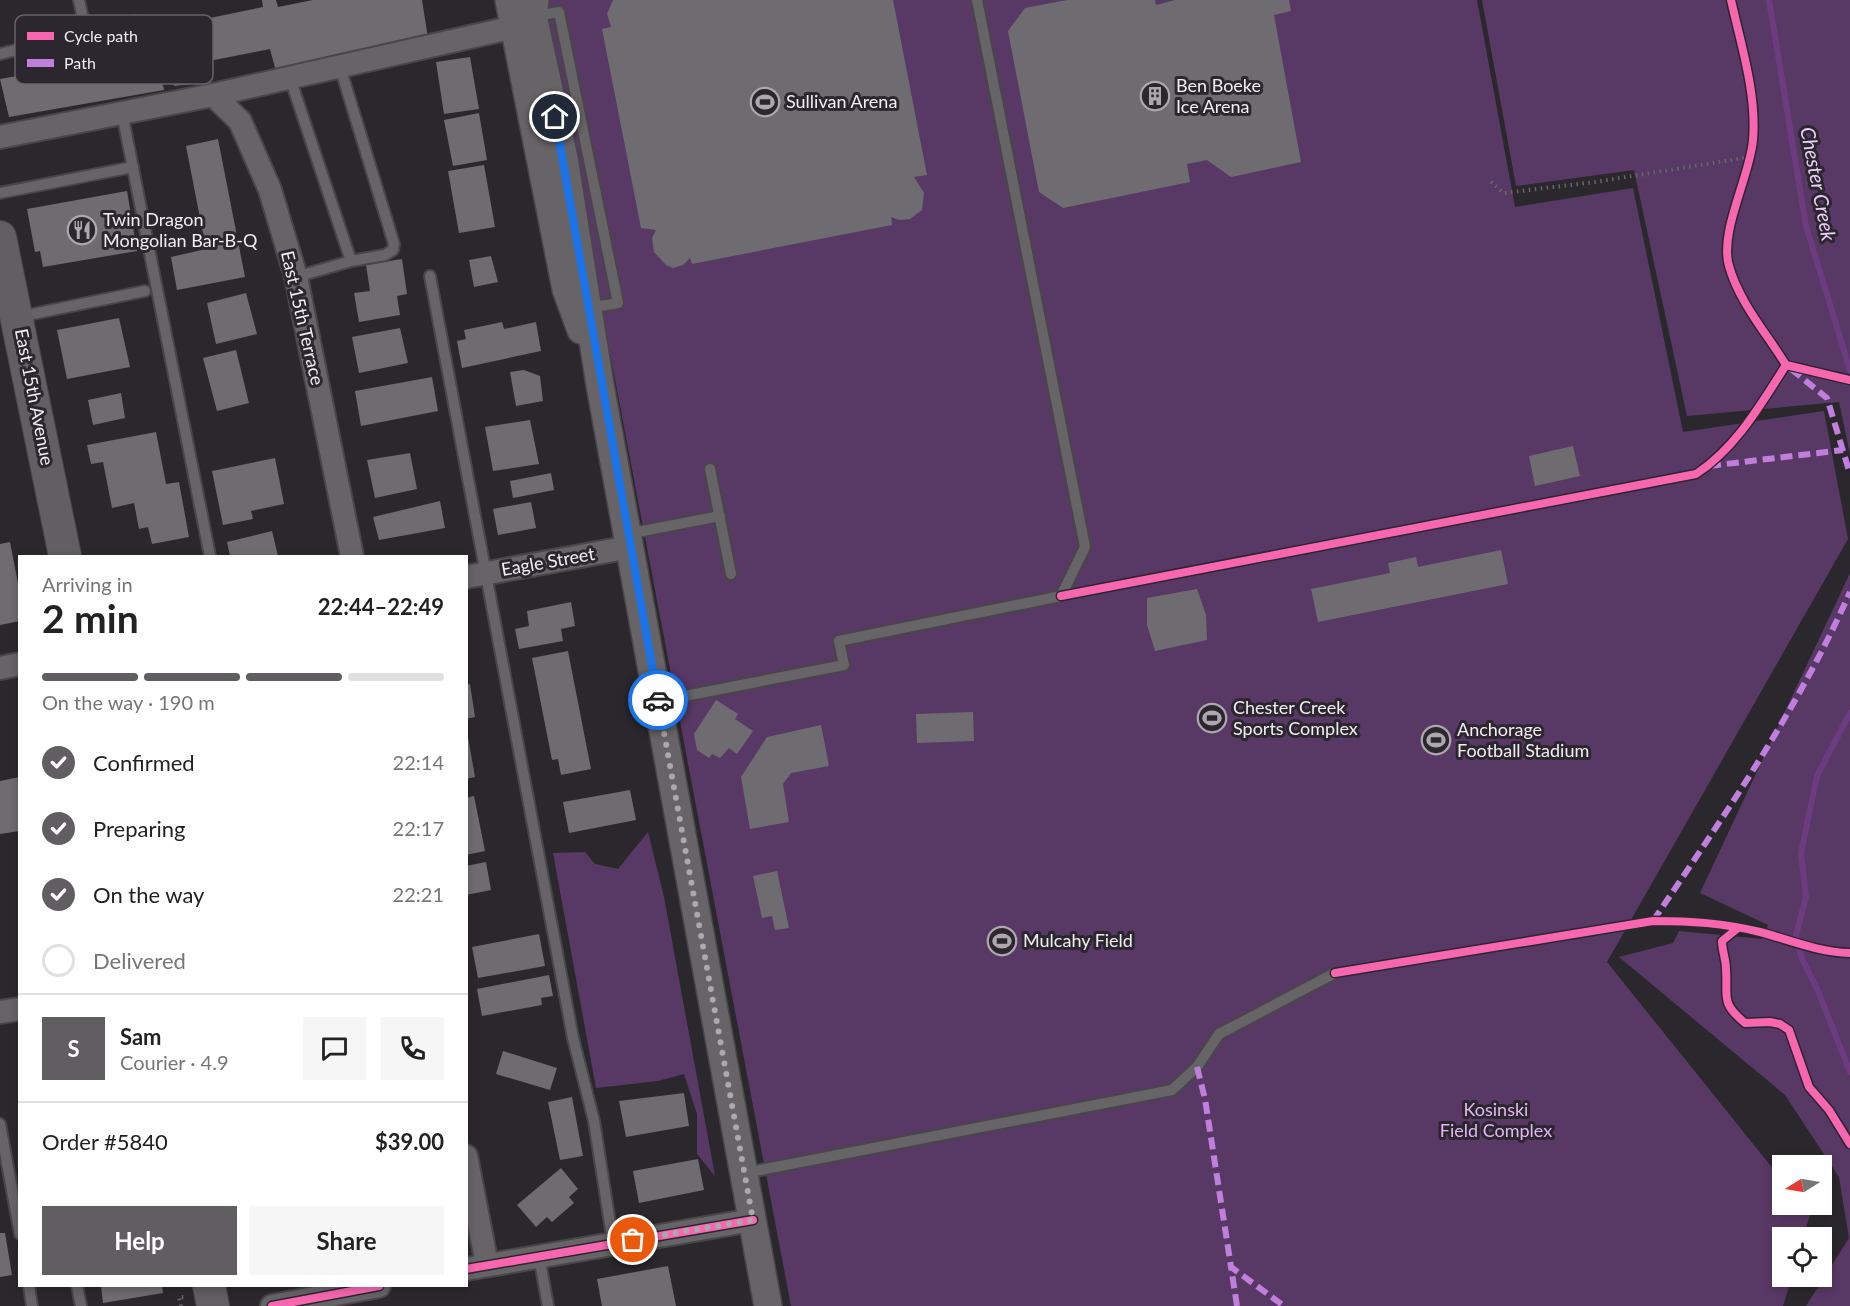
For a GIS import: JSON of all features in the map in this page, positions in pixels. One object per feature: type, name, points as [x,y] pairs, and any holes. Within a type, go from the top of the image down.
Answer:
[{"type":"main road","name":"East 15th Avenue","points":[[0,237],[9,319],[65,555]]},
{"type":"main road","points":[[209,1287],[213,1306]]},
{"type":"street","points":[[509,0],[528,14],[564,158],[600,385],[768,1306]]},
{"type":"street","points":[[0,137],[290,78],[528,14]]},
{"type":"street","points":[[528,14],[566,289],[600,385]]},
{"type":"street","name":"East 15th Terrace","points":[[213,95],[240,121],[270,190],[296,276],[352,555]]},
{"type":"street","name":"Eagle Street","points":[[476,575],[628,541]]},
{"type":"street","points":[[0,668],[18,664]]},
{"type":"street","points":[[0,1012],[18,1009]]},
{"type":"street","points":[[468,1176],[477,1267],[753,1220]]},
{"type":"street","points":[[272,1306],[374,1287]]},
{"type":"lane","points":[[80,0],[83,15]]},
{"type":"lane","points":[[658,702],[844,665],[839,641],[1061,596],[1085,547],[977,0]]},
{"type":"lane","points":[[0,54],[15,50]]},
{"type":"lane","points":[[296,276],[351,261],[385,255],[393,250],[394,244],[340,66]]},
{"type":"lane","points":[[290,78],[351,261]]},
{"type":"lane","points":[[122,113],[210,555]]},
{"type":"lane","points":[[0,193],[133,167]]},
{"type":"lane","points":[[430,276],[476,575],[573,1038],[594,1121],[613,1243]]},
{"type":"lane","points":[[9,319],[145,291]]},
{"type":"lane","points":[[710,469],[731,574]]},
{"type":"lane","points":[[628,541],[720,516]]},
{"type":"lane","points":[[745,1173],[1172,1090],[1197,1067],[1219,1034],[1335,973]]},
{"type":"lane","points":[[0,1124],[18,1222]]},
{"type":"lane","points":[[539,1256],[549,1306]]},
{"type":"lane","points":[[29,1287],[32,1306]]},
{"type":"lane","points":[[77,1287],[81,1306]]},
{"type":"path","points":[[1491,182],[1504,193],[1606,180],[1751,154],[1747,168]]},
{"type":"path","points":[[179,1298],[181,1306]]},
{"type":"green space","name":"Chester Creek Sports Complex","points":[[543,0],[1477,0],[1515,207],[1633,188],[1683,432],[1824,411],[1848,539],[1607,962],[1772,1168],[1772,1215],[1810,1215],[1806,1227],[1772,1227],[1772,1287],[1789,1287],[1783,1306],[791,1306]]},
{"type":"green space","points":[[1482,0],[1850,0],[1850,454],[1839,402],[1687,416],[1634,170],[1516,186]]},
{"type":"green space","points":[[1850,573],[1850,1306],[1806,1306],[1818,1287],[1832,1287],[1832,1265],[1849,1238],[1839,1177],[1832,1166],[1832,1155],[1825,1155],[1785,1095],[1619,957],[1673,943],[1679,931],[1762,939],[1768,925],[1700,893]]},
{"type":"green space","points":[[648,832],[664,897],[715,1176],[697,1154],[697,1114],[684,1074],[658,1081],[596,1088],[553,853],[585,852],[595,864],[618,869]]},
{"type":"building","points":[[262,0],[276,0],[278,7],[313,0],[422,0],[428,38],[275,68],[270,49],[213,60],[213,17],[263,7]]},
{"type":"building","name":"Sullivan Arena","points":[[613,0],[893,0],[927,175],[914,177],[924,193],[922,210],[910,219],[899,220],[891,217],[892,225],[692,264],[690,258],[683,265],[673,268],[666,265],[654,252],[652,238],[656,230],[641,228],[602,29],[611,27],[607,14]]},
{"type":"building","name":"Ben Boeke Ice Arena","points":[[1067,0],[1155,0],[1156,5],[1175,0],[1289,0],[1291,11],[1274,15],[1301,162],[1231,177],[1207,160],[1187,164],[1190,182],[1063,208],[1039,192],[1008,31],[1025,8]]},
{"type":"building","points":[[470,57],[479,109],[444,114],[436,62]]},
{"type":"building","points":[[15,76],[15,84],[163,84],[164,90],[9,117],[0,79]]},
{"type":"building","points":[[479,113],[487,160],[453,166],[444,120]]},
{"type":"building","points":[[218,139],[245,277],[177,290],[171,257],[206,249],[186,146]]},
{"type":"building","points":[[484,165],[495,227],[459,233],[448,171]]},
{"type":"building","name":"Twin Dragon Mongolian Bar-B-Q","points":[[127,191],[137,251],[43,267],[40,251],[35,252],[27,209]]},
{"type":"building","points":[[491,256],[498,282],[474,287],[469,260]]},
{"type":"building","points":[[402,259],[407,294],[397,296],[400,315],[359,322],[354,293],[370,291],[366,265]]},
{"type":"building","points":[[246,293],[257,334],[216,344],[207,303]]},
{"type":"building","points":[[119,318],[130,367],[67,379],[57,330]]},
{"type":"building","points":[[502,322],[504,329],[536,322],[541,351],[462,368],[457,341],[466,339],[464,330]]},
{"type":"building","points":[[400,328],[408,363],[359,373],[352,337]]},
{"type":"building","points":[[236,350],[249,403],[217,411],[203,358]]},
{"type":"building","points":[[524,370],[540,376],[543,401],[516,406],[510,372]]},
{"type":"building","points":[[432,377],[438,411],[361,426],[355,391]]},
{"type":"building","points":[[121,393],[125,418],[93,425],[88,400]]},
{"type":"building","points":[[530,420],[539,464],[493,471],[485,427]]},
{"type":"building","points":[[156,432],[166,484],[179,482],[189,537],[152,544],[148,527],[139,529],[134,503],[112,508],[103,462],[91,464],[87,445]]},
{"type":"building","points":[[1573,446],[1580,476],[1535,486],[1529,456]]},
{"type":"building","points":[[410,453],[417,489],[375,498],[367,460]]},
{"type":"building","points":[[275,458],[284,504],[251,511],[253,519],[223,525],[212,471]]},
{"type":"building","points":[[551,473],[554,490],[513,498],[510,481]]},
{"type":"building","points":[[440,501],[445,528],[379,540],[373,517]]},
{"type":"building","points":[[531,502],[536,528],[498,535],[493,509]]},
{"type":"building","points":[[272,531],[278,555],[230,555],[227,542]]},
{"type":"building","points":[[10,542],[18,584],[18,621],[0,625],[0,544]]},
{"type":"building","points":[[1501,550],[1508,584],[1318,622],[1311,589],[1390,573],[1388,563],[1416,557],[1418,567]]},
{"type":"building","points":[[1197,589],[1206,615],[1207,640],[1155,651],[1147,625],[1147,598]]},
{"type":"building","points":[[571,602],[575,626],[561,629],[563,641],[519,649],[515,629],[529,626],[527,611]]},
{"type":"building","points":[[568,651],[591,769],[561,775],[558,759],[552,760],[532,658]]},
{"type":"building","points":[[468,684],[470,684],[475,717],[468,719]]},
{"type":"building","points":[[716,700],[738,714],[735,719],[753,731],[737,754],[729,748],[720,758],[712,754],[709,758],[697,750],[694,734]]},
{"type":"building","points":[[973,712],[974,741],[917,743],[916,714]]},
{"type":"building","points":[[821,725],[829,766],[791,773],[783,784],[789,822],[750,829],[741,777],[767,737]]},
{"type":"building","points":[[468,737],[475,777],[468,779]]},
{"type":"building","points":[[18,777],[18,831],[0,834],[0,781]]},
{"type":"building","points":[[630,790],[636,820],[569,833],[563,802]]},
{"type":"building","points":[[474,796],[485,851],[468,855],[468,798]]},
{"type":"building","points":[[486,862],[491,890],[468,895],[468,866]]},
{"type":"building","points":[[777,871],[789,928],[775,930],[772,916],[762,918],[753,876]]},
{"type":"building","points":[[539,934],[545,966],[478,978],[472,947]]},
{"type":"building","points":[[549,975],[553,996],[541,998],[542,1005],[482,1016],[477,989]]},
{"type":"building","points":[[503,1051],[557,1068],[550,1090],[496,1074]]},
{"type":"building","points":[[684,1093],[689,1126],[626,1137],[619,1101]]},
{"type":"building","points":[[572,1097],[583,1156],[560,1160],[548,1102]]},
{"type":"building","points":[[698,1159],[704,1190],[639,1203],[633,1171]]},
{"type":"building","points":[[561,1168],[578,1189],[569,1197],[574,1203],[552,1222],[547,1217],[536,1227],[517,1205]]},
{"type":"building","points":[[0,1233],[5,1233],[12,1275],[0,1277]]},
{"type":"building","points":[[668,1266],[676,1306],[602,1306],[597,1279]]},
{"type":"building","points":[[101,1287],[162,1287],[163,1293],[103,1303]]},
{"type":"waterway","name":"Chester Creek","points":[[1769,0],[1806,226],[1850,370]]},
{"type":"waterway","name":"Chester Creek","points":[[1850,713],[1817,776],[1801,853],[1806,897],[1796,935],[1802,959],[1818,991],[1850,1072]]},
{"type":"marked path","points":[[1791,369],[1827,398],[1850,474]]},
{"type":"marked path","points":[[1709,466],[1843,450]]},
{"type":"marked path","points":[[1653,921],[1759,761],[1808,678],[1850,592]]},
{"type":"marked path","points":[[1197,1067],[1205,1099],[1231,1267]]},
{"type":"marked path","points":[[1237,1306],[1231,1267],[1284,1306]]},
{"type":"cycle path","points":[[1731,0],[1747,70],[1754,123],[1751,154],[1728,237],[1729,266],[1746,305],[1786,365],[1850,380]]},
{"type":"cycle path","points":[[1061,596],[1696,474],[1723,451],[1747,424],[1786,365]]},
{"type":"cycle path","points":[[1335,973],[1653,921],[1733,926],[1815,948],[1850,953]]},
{"type":"cycle path","points":[[1738,928],[1722,941],[1726,965],[1726,993],[1732,1010],[1745,1023],[1770,1022],[1780,1024],[1789,1030],[1809,1087],[1829,1110],[1850,1144]]},
{"type":"cycle path","points":[[468,1269],[753,1220]]},
{"type":"cycle path","points":[[272,1306],[374,1287]]},
{"type":"way so far","points":[[633,1240],[753,1220],[658,700]]},
{"type":"place","name":"Ben Boeke Ice Arena","points":[[1155,96]]},
{"type":"place","name":"Sullivan Arena","points":[[765,102]]},
{"type":"place","name":"Twin Dragon Mongolian Bar-B-Q","points":[[82,230]]},
{"type":"place","name":"Chester Creek Sports Complex","points":[[1212,718]]},
{"type":"place","name":"Anchorage Football Stadium","points":[[1436,740]]},
{"type":"place","name":"Mulcahy Field","points":[[1002,941]]},
{"type":"route","points":[[555,117],[586,285],[600,385],[658,700]]},
{"type":"park label","name":"Kosinski Field Complex","points":[[1496,1120]]}]
